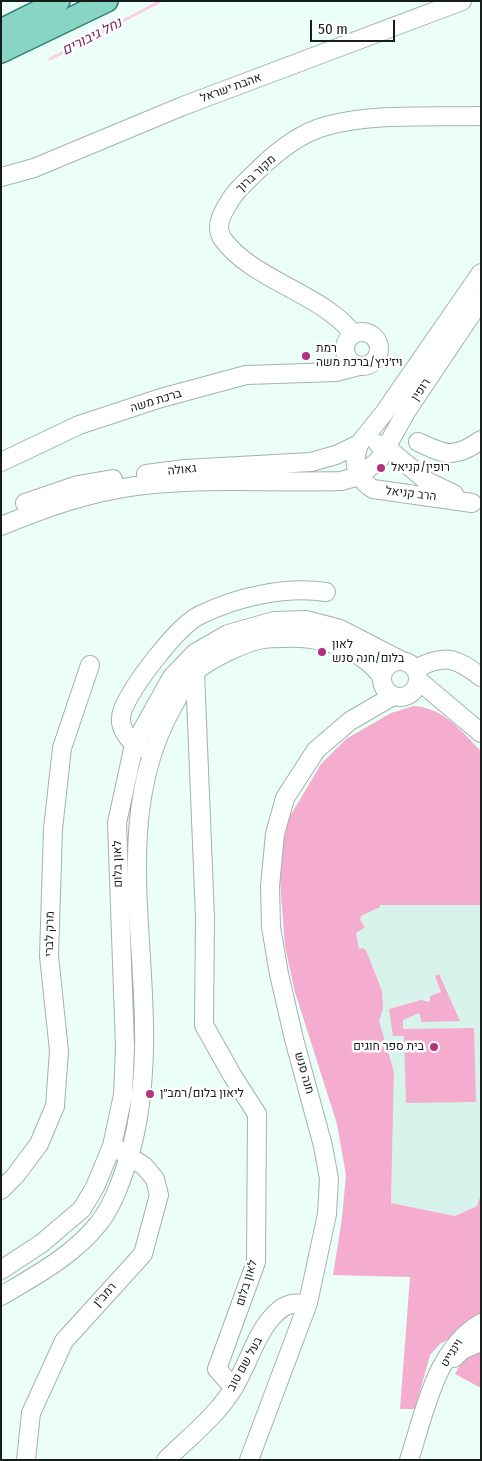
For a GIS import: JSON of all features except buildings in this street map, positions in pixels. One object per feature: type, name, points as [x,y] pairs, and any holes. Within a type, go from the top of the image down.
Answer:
[{"type":"main road","points":[[1,30],[60,1]]},
{"type":"main road","points":[[1,52],[107,1]]},
{"type":"street","name":"אהבת ישראל","points":[[1,177],[34,168],[183,106],[462,1]]},
{"type":"street","name":"מקור ברוך","points":[[348,342],[339,318],[254,267],[221,236],[219,227],[222,214],[233,195],[266,162],[302,136],[325,126],[362,120],[481,116]]},
{"type":"street","name":"רופין","points":[[361,442],[384,413],[478,278]]},
{"type":"street","name":"רופין","points":[[359,476],[373,467],[387,448],[399,423],[481,300]]},
{"type":"street","points":[[318,371],[332,364],[348,342],[358,332],[369,333],[374,336],[380,346],[380,351],[375,361],[359,366],[349,360],[348,342]]},
{"type":"street","name":"ברכת משה","points":[[1,462],[79,425],[161,398],[246,375],[318,371],[336,372],[359,366]]},
{"type":"street","points":[[418,442],[444,454],[466,451],[481,440]]},
{"type":"street","points":[[359,476],[355,459],[361,442]]},
{"type":"street","name":"הרב קניאל","points":[[361,442],[387,448],[406,466],[427,481],[476,505]]},
{"type":"street","name":"גאולה","points":[[1,513],[78,485],[185,469],[312,462],[336,455],[361,442]]},
{"type":"street","points":[[394,493],[406,466]]},
{"type":"street","name":"הרב קניאל","points":[[359,476],[373,489],[476,505]]},
{"type":"street","name":"גאולה","points":[[1,526],[70,500],[135,486],[198,481],[340,481],[359,476]]},
{"type":"street","points":[[152,752],[134,745],[123,731],[123,710],[139,682],[175,635],[198,616],[230,603],[267,594],[309,589],[326,592]]},
{"type":"street","name":"לאון בלום","points":[[1,1270],[42,1243],[82,1209],[112,1146],[123,1095],[124,1047],[117,823],[134,745],[172,676],[195,653],[228,634],[274,621],[306,620],[340,629],[411,670],[447,706],[481,733]]},
{"type":"street","name":"לאון בלום","points":[[1,1296],[70,1251],[99,1223],[113,1198],[129,1155],[142,1097],[144,1048],[138,928],[137,826],[152,752],[166,720],[195,673],[227,652],[261,639],[301,637],[335,644],[357,654],[374,666],[391,689],[447,706]]},
{"type":"street","points":[[411,670],[415,689],[391,689],[390,663],[411,670],[429,662],[446,658],[461,662],[481,677]]},
{"type":"street","name":"מרק לברי","points":[[1,1190],[16,1176],[39,1144],[55,1106],[59,1051],[50,956],[53,829],[62,748],[90,665]]},
{"type":"street","name":"לאון בלום","points":[[195,673],[205,917],[204,1025],[232,1075],[257,1114],[256,1262],[217,1369],[234,1388]]},
{"type":"street","name":"חנה סנש","points":[[249,1460],[308,1303],[327,1214],[329,1179],[323,1146],[294,1039],[279,974],[271,927],[270,886],[275,834],[285,798],[316,750],[344,725],[391,689]]},
{"type":"street","name":"רמב\"ן","points":[[26,1460],[31,1413],[64,1341],[143,1254],[159,1195],[155,1179],[144,1166],[112,1146]]},
{"type":"street","name":"בעל שם טוב","points":[[166,1460],[201,1426],[234,1388],[266,1326],[276,1313],[287,1304],[308,1303]]},
{"type":"street","name":"וינגייט","points":[[409,1460],[442,1365],[454,1346],[469,1330],[481,1323]]},
{"type":"street","name":"וינגייט","points":[[432,1390],[462,1350],[481,1342]]},
{"type":"shaded area","points":[[414,706],[434,711],[443,716],[459,728],[481,751],[481,905],[380,905],[380,907],[361,916],[360,920],[365,927],[356,933],[359,949],[366,950],[382,991],[383,1008],[379,1021],[394,1072],[391,1203],[455,1216],[477,1206],[481,1194],[481,1320],[440,1344],[430,1355],[415,1409],[400,1409],[410,1277],[333,1275],[342,1218],[346,1175],[337,1124],[295,992],[285,947],[279,867],[280,833],[321,764],[346,739],[391,713]]},
{"type":"shaded area","name":"בית ספר חוגים","points":[[355,905],[481,905],[481,1194],[478,1206],[455,1216],[391,1203],[394,1072],[365,978],[356,938]]},
{"type":"shaded area","points":[[439,974],[460,1021],[422,1022],[419,1013],[403,1020],[403,1029],[474,1028],[476,1102],[406,1103],[404,1036],[393,1036],[389,1009],[421,1000],[430,1002],[430,996],[441,992],[435,976]]},
{"type":"shaded area","points":[[481,1350],[481,1388],[455,1374],[465,1358]]},
{"type":"waterway","name":"נחל גיבורים","points":[[50,59],[161,1]]},
{"type":"place","name":"רמת ויז׳ניץ/ברכת משה","points":[[306,356]]},
{"type":"place","name":"רופין/קניאל","points":[[381,468]]},
{"type":"place","name":"לאון בלום/חנה סנש","points":[[322,652]]},
{"type":"place","name":"בית ספר חוגים","points":[[434,1047]]},
{"type":"place","name":"ליאון בלום/רמב״ן","points":[[150,1094]]}]
